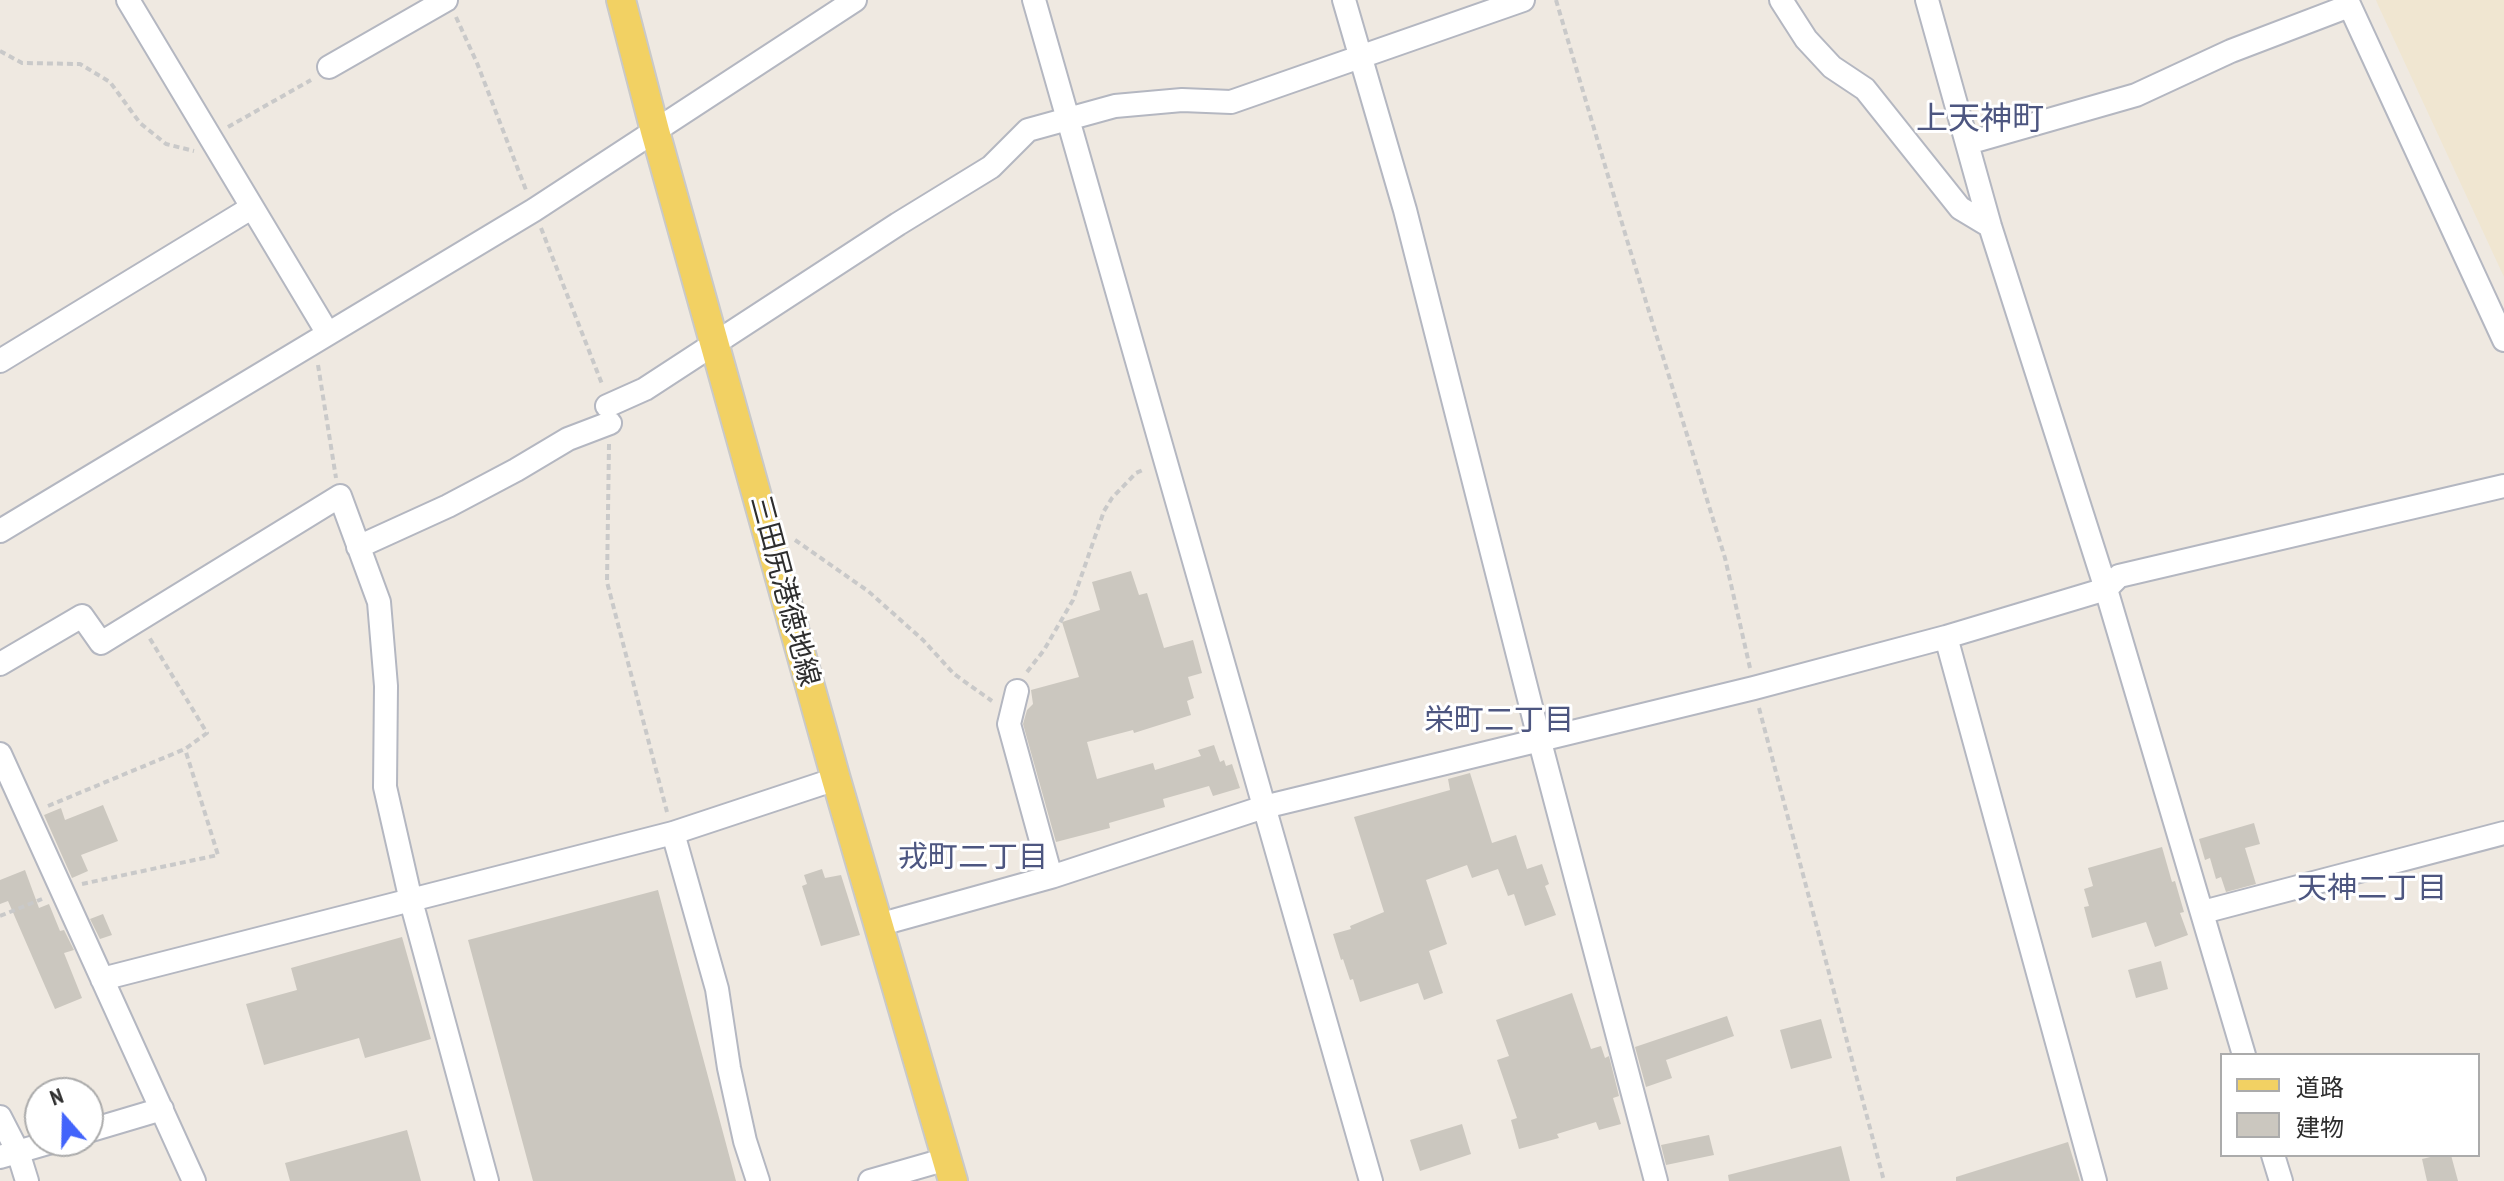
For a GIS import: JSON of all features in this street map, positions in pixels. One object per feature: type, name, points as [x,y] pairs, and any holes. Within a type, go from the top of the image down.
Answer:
[{"type":"main road","name":"三田尻港徳地線","points":[[621,0],[836,779],[950,1170]]},
{"type":"street","points":[[128,0],[251,208],[318,338]]},
{"type":"street","points":[[0,531],[534,210],[855,0]]},
{"type":"street","points":[[1034,0],[1371,1181]]},
{"type":"street","points":[[1344,0],[1405,210],[1540,742],[1656,1181]]},
{"type":"street","points":[[358,547],[448,506],[568,439],[991,167],[1028,130],[1115,106],[1182,100],[1231,102],[1523,0]]},
{"type":"street","points":[[1781,0],[1806,39],[1832,67],[1865,89],[1960,208],[1990,226]]},
{"type":"street","points":[[1927,0],[1990,226],[2106,589],[2243,1053]]},
{"type":"street","points":[[1968,143],[2136,95],[2231,51],[2348,3],[2504,340]]},
{"type":"street","points":[[329,67],[450,6]]},
{"type":"street","points":[[0,361],[251,208]]},
{"type":"street","points":[[878,925],[1051,877],[1264,807],[1540,742],[1946,637],[2106,589],[2119,576],[2504,486]]},
{"type":"street","points":[[0,664],[82,616],[101,643],[340,496],[379,602],[386,686],[385,787],[411,901],[487,1181]]},
{"type":"street","points":[[1946,637],[2095,1181]]},
{"type":"street","points":[[1014,701],[1009,724],[1051,877]]},
{"type":"street","points":[[0,754],[194,1181]]},
{"type":"street","points":[[102,979],[673,833],[836,779]]},
{"type":"street","points":[[673,833],[717,989],[729,1068],[745,1141],[758,1181]]},
{"type":"street","points":[[2203,912],[2504,833]]},
{"type":"street","points":[[104,1126],[162,1109]]},
{"type":"street","points":[[0,1117],[9,1154],[27,1181]]},
{"type":"street","points":[[2274,1157],[2281,1181]]},
{"type":"street","points":[[870,1181],[950,1170]]},
{"type":"path","points":[[1556,0],[1725,558],[1754,688],[1884,1181]]},
{"type":"path","points":[[450,6],[477,63],[602,384],[608,414],[607,582],[673,833]]},
{"type":"path","points":[[0,51],[22,63],[80,64],[110,82],[140,123],[166,144],[195,151],[213,143],[329,67]]},
{"type":"path","points":[[318,338],[318,365],[330,455],[340,496]]},
{"type":"path","points":[[764,518],[868,591],[923,640],[954,674],[990,700],[1014,701],[1025,675],[1044,650],[1073,600],[1104,511],[1112,498],[1136,473],[1166,462]]},
{"type":"path","points":[[27,814],[185,749],[207,733],[139,619]]},
{"type":"path","points":[[0,916],[62,890],[218,855],[185,749]]},
{"type":"shaded area","points":[[2376,0],[2504,0],[2504,277],[2378,5]]},
{"type":"building","points":[[1131,571],[1139,595],[1147,593],[1164,648],[1193,640],[1202,673],[1188,677],[1194,698],[1187,701],[1191,715],[1134,733],[1133,730],[1087,742],[1097,779],[1153,763],[1155,770],[1201,756],[1198,750],[1214,745],[1220,762],[1224,760],[1226,766],[1232,764],[1240,788],[1213,796],[1209,786],[1163,799],[1165,807],[1109,823],[1110,828],[1056,842],[1023,724],[1027,710],[1033,704],[1031,690],[1079,677],[1062,622],[1100,610],[1092,582]]},
{"type":"building","points":[[1470,773],[1492,843],[1516,835],[1527,869],[1542,864],[1549,884],[1545,886],[1556,915],[1525,926],[1514,894],[1508,896],[1498,869],[1472,878],[1467,865],[1426,880],[1447,944],[1429,951],[1443,993],[1424,1000],[1418,983],[1360,1002],[1333,934],[1351,929],[1350,926],[1384,912],[1354,817],[1450,790],[1448,779]]},
{"type":"building","points":[[103,805],[118,841],[81,855],[88,871],[72,878],[44,815],[61,808],[65,820]]},
{"type":"building","points":[[2254,823],[2260,844],[2245,848],[2256,884],[2226,892],[2221,877],[2216,879],[2210,858],[2205,860],[2199,839]]},
{"type":"building","points":[[2162,847],[2172,882],[2175,881],[2184,912],[2180,913],[2188,935],[2155,947],[2146,922],[2092,938],[2084,907],[2089,906],[2084,889],[2093,886],[2088,868]]},
{"type":"building","points":[[822,869],[825,878],[841,875],[860,935],[821,946],[802,886],[807,884],[804,875]]},
{"type":"building","points":[[25,870],[39,908],[49,904],[60,931],[64,930],[74,950],[64,953],[82,998],[55,1009],[8,901],[0,904],[0,880]]},
{"type":"building","points":[[658,890],[736,1181],[533,1181],[468,940]]},
{"type":"building","points":[[103,914],[112,935],[100,939],[90,919]]},
{"type":"building","points":[[402,937],[431,1039],[365,1058],[359,1038],[264,1065],[246,1004],[297,990],[291,968]]},
{"type":"building","points":[[2161,961],[2168,989],[2136,998],[2128,970]]},
{"type":"building","points":[[1572,993],[1591,1049],[1601,1046],[1605,1058],[1609,1056],[1619,1096],[1613,1098],[1621,1124],[1599,1130],[1596,1122],[1557,1134],[1559,1138],[1519,1149],[1511,1120],[1517,1118],[1497,1060],[1509,1056],[1496,1020]]},
{"type":"building","points":[[1727,1016],[1734,1036],[1666,1060],[1672,1078],[1646,1087],[1635,1047]]},
{"type":"building","points":[[1821,1019],[1832,1058],[1791,1069],[1780,1030]]},
{"type":"building","points":[[1462,1124],[1471,1154],[1420,1171],[1410,1140]]},
{"type":"building","points":[[407,1130],[421,1181],[290,1181],[285,1163]]},
{"type":"building","points":[[1709,1135],[1714,1155],[1666,1165],[1661,1145]]},
{"type":"building","points":[[2068,1142],[2080,1181],[1956,1181],[1956,1177]]},
{"type":"building","points":[[1841,1146],[1850,1181],[1729,1181],[1728,1175]]},
{"type":"building","points":[[2452,1157],[2458,1181],[2427,1181],[2422,1159]]},
{"type":"district","name":"上天神町","points":[[1980,120]]},
{"type":"district","name":"栄町二丁目","points":[[1499,721]]},
{"type":"district","name":"戎町二丁目","points":[[973,858]]},
{"type":"district","name":"天神二丁目","points":[[2372,889]]}]
